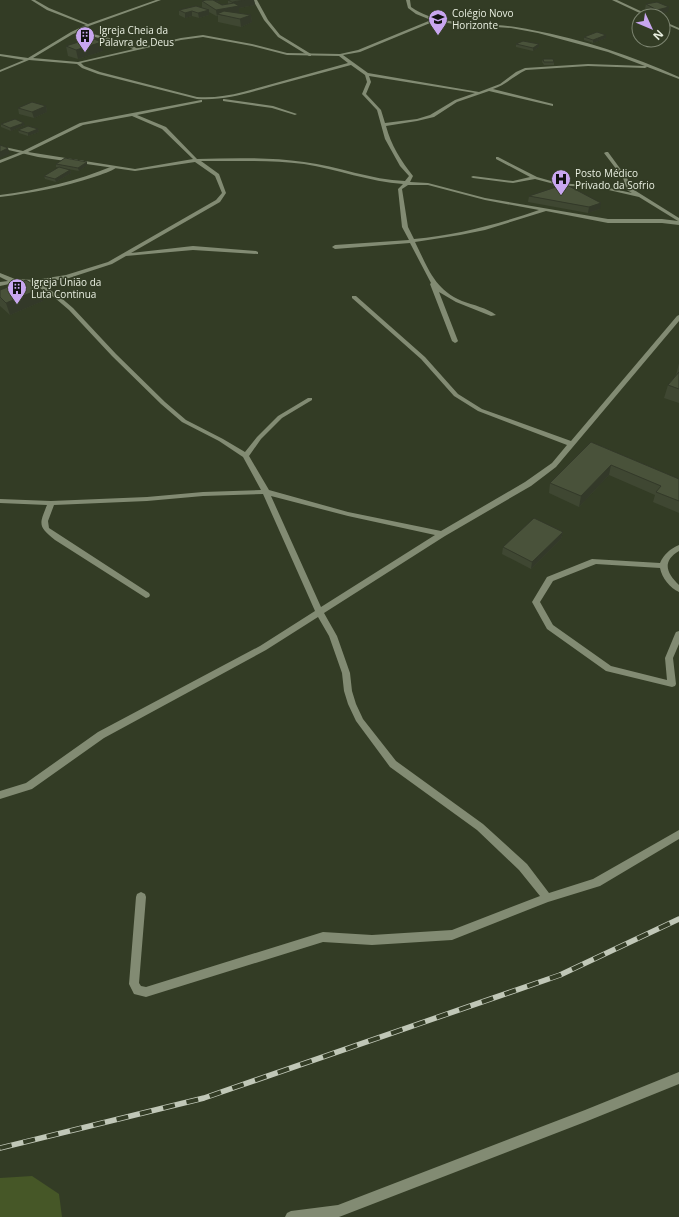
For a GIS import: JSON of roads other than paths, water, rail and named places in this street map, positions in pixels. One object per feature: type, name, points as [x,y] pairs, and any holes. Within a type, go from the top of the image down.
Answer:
[{"type":"street","points":[[33,0],[48,9],[87,26],[92,35],[124,43],[136,49]]},
{"type":"street","points":[[0,71],[28,59],[72,33],[87,26],[159,0]]},
{"type":"street","points":[[255,0],[266,20],[279,36],[310,55]]},
{"type":"street","points":[[408,0],[409,7],[416,13],[434,20],[506,27],[537,32],[622,56],[679,78]]},
{"type":"street","points":[[614,0],[632,8]]},
{"type":"street","points":[[0,55],[78,63],[136,49],[203,36],[252,45],[282,53],[340,56],[358,51],[434,20]]},
{"type":"street","points":[[340,56],[367,74],[480,92]]},
{"type":"street","points":[[78,63],[89,69],[125,80],[208,100]]},
{"type":"street","points":[[0,162],[82,124],[219,99],[352,63]]},
{"type":"street","points":[[383,125],[417,120],[432,116],[456,101],[501,85],[525,69],[588,65],[653,67]]},
{"type":"street","points":[[367,74],[369,82],[364,94],[379,110],[387,139],[402,166],[411,176],[407,183],[400,189],[405,227],[431,279],[455,341]]},
{"type":"street","points":[[490,90],[551,105]]},
{"type":"street","points":[[219,99],[273,107],[294,114]]},
{"type":"street","points":[[0,284],[14,281],[35,282],[67,277],[110,263],[218,201],[224,193],[217,175],[196,160],[164,128],[132,114]]},
{"type":"street","points":[[0,147],[135,170],[196,160],[253,159],[304,163],[346,171],[389,182],[428,184],[485,199],[608,221],[662,221],[679,223]]},
{"type":"street","points":[[606,153],[625,178],[629,189],[638,196],[679,220]]},
{"type":"street","points":[[498,158],[535,178],[558,184],[600,187],[638,196]]},
{"type":"street","points":[[0,196],[17,194],[93,177],[115,167]]},
{"type":"street","points":[[473,177],[514,182],[535,178]]},
{"type":"street","points":[[335,247],[413,241],[448,236],[517,219],[546,210]]},
{"type":"street","points":[[124,256],[193,248],[256,253]]},
{"type":"street","points":[[0,275],[14,281]]},
{"type":"street","points":[[431,279],[442,292],[458,301],[493,315]]},
{"type":"street","points":[[35,282],[71,310],[114,355],[163,403],[184,421],[221,440],[246,456],[266,492],[319,612],[333,636],[346,673],[348,691],[352,704],[360,721],[393,764],[480,827],[523,867],[547,898]]},
{"type":"street","points":[[354,297],[423,358],[456,396],[480,410],[572,444]]},
{"type":"street","points":[[0,795],[29,786],[101,735],[263,648],[442,534],[528,484],[554,464],[679,317]]},
{"type":"street","points":[[246,456],[258,438],[280,417],[310,399]]},
{"type":"street","points":[[0,501],[51,503],[146,499],[203,494],[266,492],[348,514],[442,534]]},
{"type":"street","points":[[51,503],[44,522],[46,529],[146,595]]},
{"type":"street","points":[[679,548],[671,552],[665,558],[663,566],[665,575],[679,588]]},
{"type":"street","points":[[663,566],[596,561],[550,579],[536,602],[550,627],[609,669],[676,686],[669,658],[679,634]]},
{"type":"street","points":[[141,897],[134,984],[138,990],[146,992],[323,937],[372,940],[452,935],[547,898],[596,884],[679,834]]},
{"type":"street","points":[[291,1217],[338,1211],[585,1116],[679,1078]]},
{"type":"railway","points":[[0,1148],[204,1098],[560,975],[679,919]]},
{"type":"place","name":"Colégio Novo Horizonte","points":[[438,36]]},
{"type":"place","name":"Igreja Cheia da Palavra de Deus","points":[[85,53]]},
{"type":"place","name":"Posto Médico Privado da Sofrio","points":[[561,196]]},
{"type":"place","name":"Igreja União da Luta Continua","points":[[17,305]]}]
